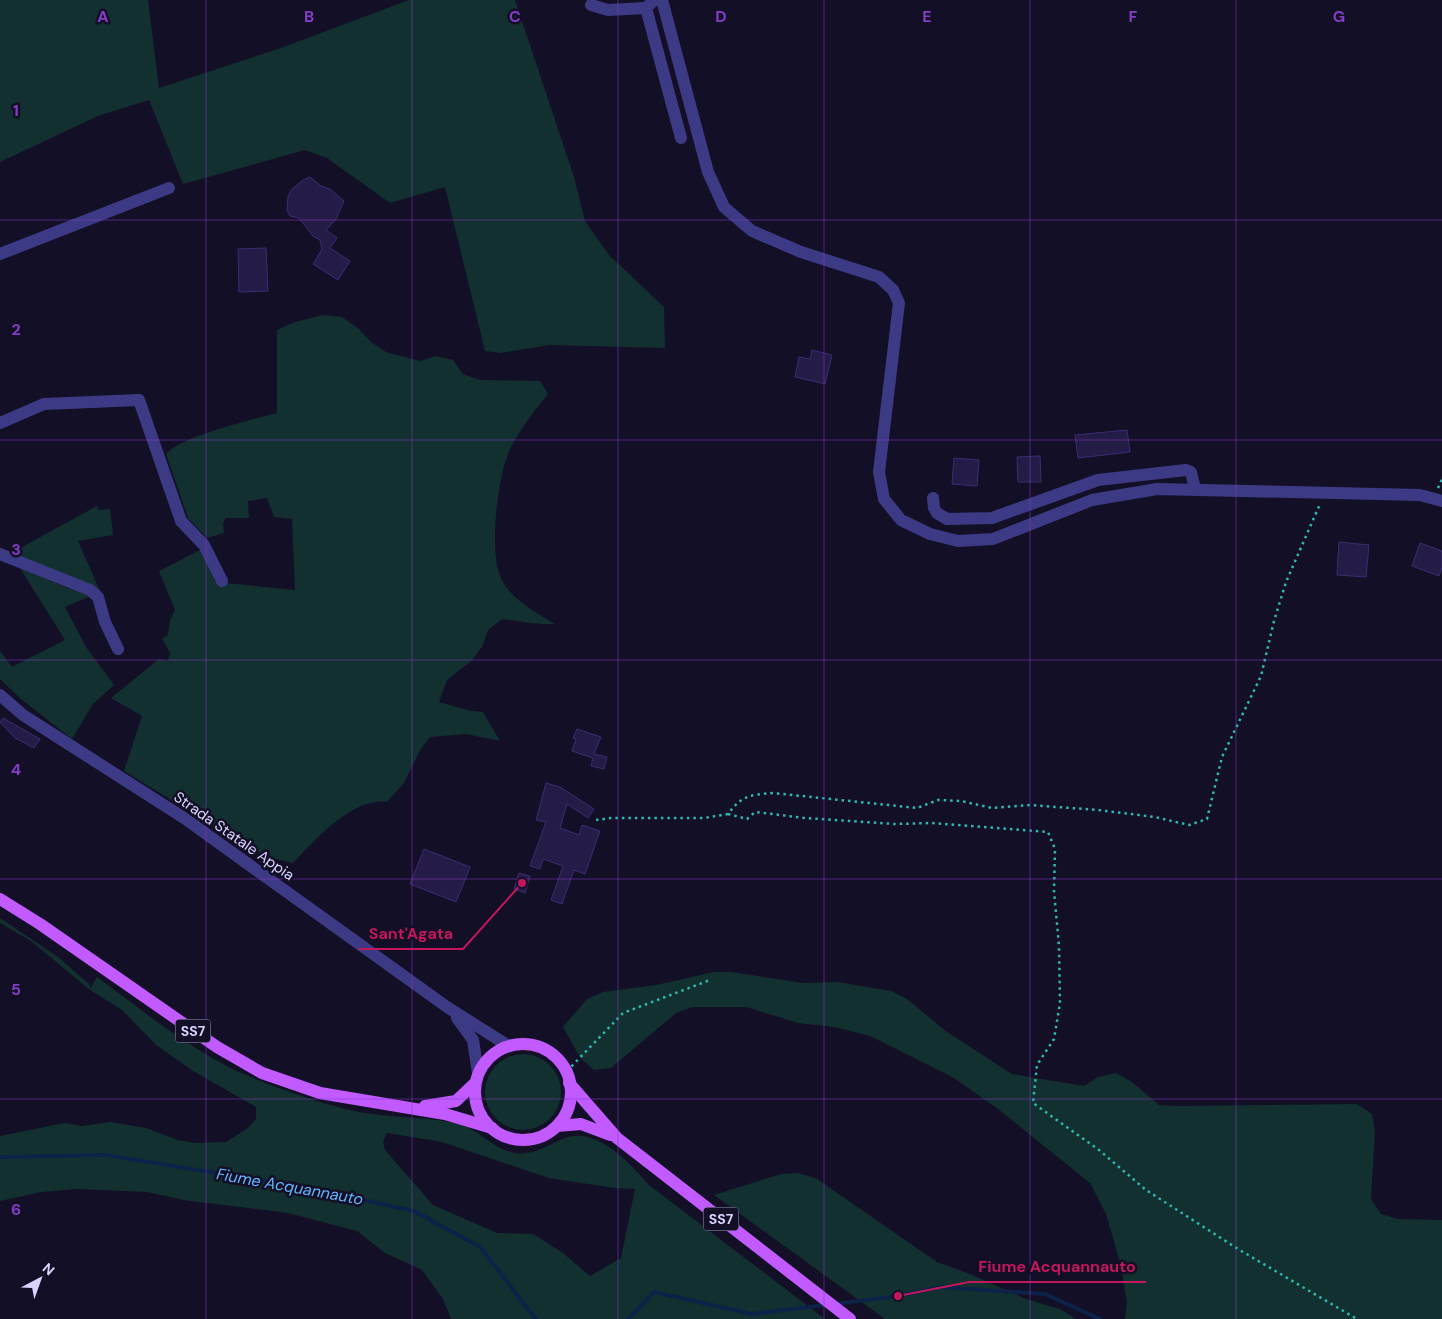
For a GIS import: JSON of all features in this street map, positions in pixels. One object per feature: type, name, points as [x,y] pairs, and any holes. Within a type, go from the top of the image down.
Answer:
[{"type":"main road","name":"SS7","points":[[0,899],[40,924],[217,1047],[262,1073],[320,1092],[464,1118],[492,1128]]},
{"type":"main road","name":"SS7","points":[[410,1107],[456,1101],[477,1078],[492,1055],[513,1045]]},
{"type":"main road","name":"Strada Statale Appia","points":[[513,1045],[532,1046],[550,1053],[617,1138],[846,1316]]},
{"type":"main road","name":"Strada Statale Appia","points":[[477,1078],[475,1100],[481,1116],[492,1128],[504,1136],[517,1140],[532,1139],[545,1134],[557,1126],[581,1124],[617,1138]]},
{"type":"main road","points":[[557,1126],[568,1106],[568,1078]]},
{"type":"street","points":[[662,0],[708,172],[724,207],[752,230],[801,252],[879,277],[893,290],[898,303],[879,472],[884,499],[901,520],[930,534],[958,541],[993,539],[1092,500],[1157,489],[1420,495],[1442,501]]},
{"type":"street","points":[[591,5],[608,10],[650,4],[680,138]]},
{"type":"street","points":[[0,254],[168,188]]},
{"type":"street","points":[[0,423],[44,404],[140,400],[181,521],[204,545],[222,581]]},
{"type":"street","points":[[933,498],[934,508],[937,513],[947,518],[992,518],[1098,480],[1186,470],[1191,472],[1195,489]]},
{"type":"street","points":[[0,554],[90,590],[98,597],[105,622],[118,649]]},
{"type":"street","name":"Strada Statale Appia","points":[[0,695],[23,715],[66,744],[184,818],[448,1007],[506,1045],[513,1045]]},
{"type":"street","name":"Strada Statale Appia","points":[[448,1007],[472,1040],[477,1078]]},
{"type":"path","points":[[728,814],[737,802],[750,795],[773,793],[854,800],[908,808],[917,808],[938,800],[961,801],[992,808],[1030,805],[1098,810],[1155,817],[1189,826],[1207,819],[1222,757],[1261,676],[1274,621],[1286,582],[1325,493]]},
{"type":"path","points":[[596,820],[611,818],[704,818],[728,814],[747,819],[755,812],[806,818],[896,824],[942,823],[1048,832],[1055,849],[1054,891],[1059,946],[1060,1003],[1054,1039],[1038,1065],[1033,1103],[1099,1150],[1146,1190],[1238,1249],[1357,1319]]},
{"type":"path","points":[[568,1078],[624,1013],[710,980]]},
{"type":"green space","points":[[0,0],[148,0],[159,88],[281,48],[409,0],[515,0],[574,177],[585,221],[609,255],[664,307],[665,348],[550,345],[500,353],[485,351],[445,187],[390,203],[327,158],[305,150],[183,184],[149,100],[98,116],[0,162]]},
{"type":"green space","points":[[322,315],[342,317],[359,329],[371,342],[386,352],[420,361],[436,356],[453,360],[463,374],[480,380],[540,381],[548,394],[528,419],[515,440],[506,459],[502,474],[496,512],[495,550],[497,566],[505,586],[517,599],[555,624],[502,619],[488,630],[482,647],[471,661],[447,680],[439,702],[471,711],[483,712],[500,741],[466,734],[430,737],[420,750],[404,783],[387,802],[374,802],[348,813],[324,832],[293,863],[268,857],[238,841],[124,771],[142,716],[111,698],[159,659],[168,661],[170,653],[162,639],[168,635],[170,620],[175,610],[159,571],[202,549],[215,582],[295,590],[292,519],[274,517],[267,498],[248,501],[249,518],[226,518],[223,523],[224,533],[207,538],[188,518],[166,454],[174,447],[201,435],[277,413],[277,330],[295,322]]},
{"type":"green space","points":[[97,506],[99,510],[110,509],[113,535],[78,541],[100,591],[11,553]]},
{"type":"green space","points":[[20,568],[91,596],[65,607],[86,647],[114,685],[93,704],[72,739],[21,699],[0,679],[0,651],[12,667],[65,640]]},
{"type":"green space","points":[[0,918],[58,957],[90,985],[90,989],[97,977],[197,1049],[240,1073],[290,1092],[358,1112],[458,1124],[471,1129],[497,1146],[511,1152],[532,1152],[565,1138],[577,1136],[589,1137],[600,1142],[622,1157],[649,1185],[825,1319],[451,1319],[443,1299],[422,1270],[385,1253],[357,1231],[288,1213],[183,1200],[148,1192],[77,1189],[41,1192],[0,1201],[0,1136],[64,1123],[82,1126],[111,1122],[146,1128],[178,1140],[195,1143],[226,1142],[248,1128],[256,1119],[256,1107],[193,1071],[156,1045],[122,1010],[90,990],[31,941],[0,923]],"holes":[[[387,1133],[442,1142],[549,1178],[614,1188],[635,1189],[621,1258],[590,1276],[563,1253],[533,1234],[497,1233],[433,1205],[385,1150],[383,1142]]]},
{"type":"green space","points":[[714,972],[731,972],[803,983],[838,982],[891,991],[907,999],[947,1032],[1012,1074],[1084,1086],[1098,1077],[1116,1073],[1132,1082],[1159,1105],[1357,1104],[1372,1114],[1375,1131],[1371,1199],[1381,1214],[1398,1219],[1442,1220],[1442,1319],[1125,1319],[1127,1303],[1121,1266],[1106,1214],[1090,1183],[998,1109],[954,1078],[870,1036],[834,1027],[798,1023],[746,1007],[693,1007],[676,1013],[611,1068],[594,1070],[581,1059],[563,1027],[587,999],[603,992],[656,985]]},
{"type":"green space","points":[[531,1054],[544,1060],[555,1071],[561,1084],[559,1107],[544,1124],[531,1130],[515,1130],[502,1124],[487,1107],[485,1084],[491,1071],[508,1056]]},
{"type":"green space","points":[[799,1173],[817,1179],[937,1262],[970,1274],[1026,1299],[1060,1309],[1076,1319],[885,1319],[714,1195],[781,1174]]},
{"type":"building","points":[[310,177],[321,186],[330,189],[344,201],[336,219],[326,230],[337,238],[330,248],[350,261],[338,280],[313,264],[322,249],[320,240],[313,236],[299,218],[290,216],[287,210],[288,196],[292,189]]},
{"type":"building","points":[[266,248],[268,291],[239,292],[238,249]]},
{"type":"building","points":[[812,350],[832,355],[825,384],[795,377],[799,357],[810,359]]},
{"type":"building","points":[[1127,430],[1130,452],[1078,458],[1075,435]]},
{"type":"building","points":[[1040,456],[1041,482],[1018,482],[1017,457]]},
{"type":"building","points":[[954,458],[979,460],[977,486],[952,484]]},
{"type":"building","points":[[1339,542],[1369,545],[1366,577],[1337,575]]},
{"type":"building","points":[[1420,543],[1442,551],[1442,567],[1439,576],[1412,566]]},
{"type":"building","points":[[3,718],[40,739],[34,748],[15,738],[0,722]]},
{"type":"building","points":[[577,729],[601,737],[594,754],[607,757],[604,769],[591,766],[593,758],[572,751],[576,739],[573,738]]},
{"type":"building","points":[[546,783],[560,787],[594,809],[588,818],[567,804],[560,828],[579,835],[582,825],[600,831],[585,874],[574,870],[562,904],[551,900],[563,866],[543,859],[540,869],[530,866],[546,822],[536,820]]},
{"type":"building","points":[[424,849],[470,867],[456,902],[410,884]]},
{"type":"building","points":[[519,873],[530,876],[525,893],[514,889]]},
{"type":"waterway","name":"Fiume Acquannauto","points":[[0,1157],[106,1155],[314,1189],[414,1211],[480,1247],[536,1319]]},
{"type":"waterway","name":"Fiume Acquannauto","points":[[835,1304],[898,1296],[940,1287],[1045,1294],[1100,1319]]},
{"type":"waterway","name":"Fiume Acquannauto","points":[[628,1319],[654,1292],[752,1314],[825,1305]]},
{"type":"place","name":"Sant'Agata","points":[[522,883]]},
{"type":"place","name":"Fiume Acquannauto","points":[[898,1296]]}]
